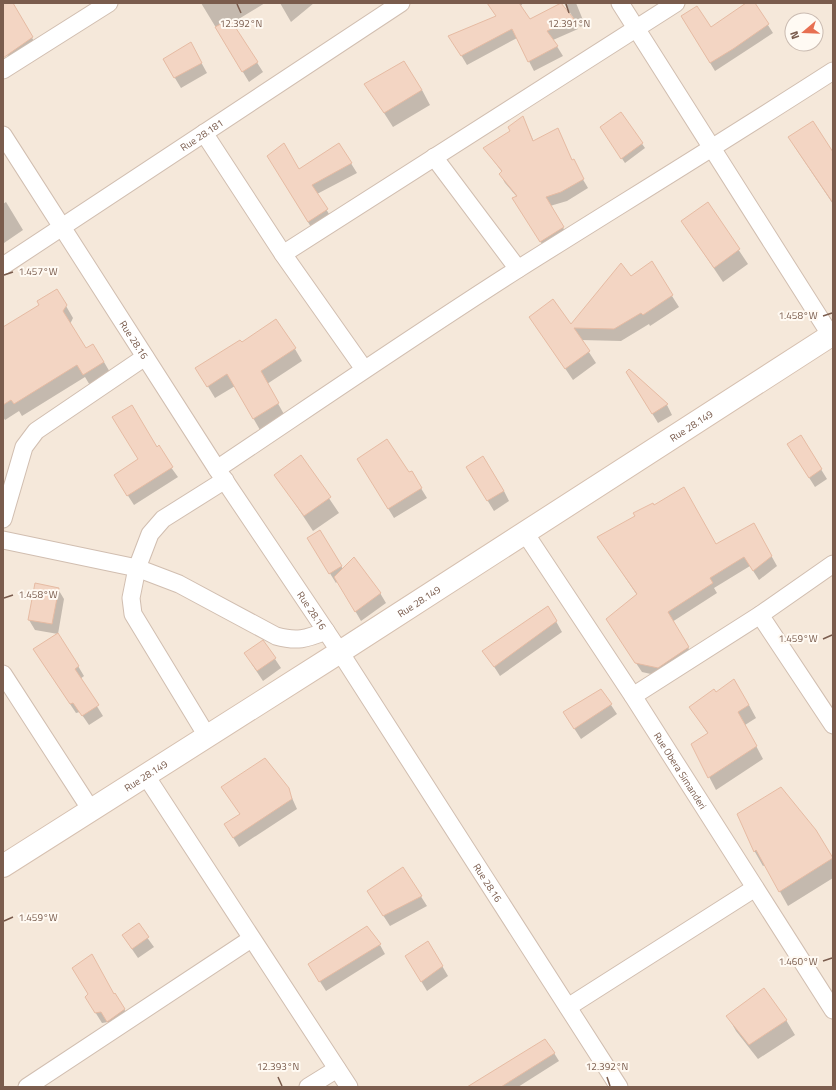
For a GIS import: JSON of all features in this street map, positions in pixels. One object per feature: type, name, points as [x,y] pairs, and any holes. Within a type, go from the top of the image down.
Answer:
[{"type":"street","points":[[3,70],[109,3]]},
{"type":"street","name":"Rue 28.181","points":[[3,266],[400,3]]},
{"type":"street","points":[[620,3],[832,336]]},
{"type":"street","points":[[283,254],[676,3]]},
{"type":"street","points":[[207,736],[133,614],[132,598],[137,568],[150,534],[163,519],[364,369],[518,269],[712,149],[833,71]]},
{"type":"street","points":[[204,133],[283,254],[364,369]]},
{"type":"street","name":"Rue 28.16","points":[[3,135],[221,475],[340,652],[620,1087]]},
{"type":"street","points":[[434,157],[518,269]]},
{"type":"street","name":"Rue 28.149","points":[[3,866],[340,652],[832,336]]},
{"type":"street","points":[[3,519],[24,447],[36,431],[145,357]]},
{"type":"street","name":"Rue Obera Simanderi","points":[[525,533],[633,696],[833,1010]]},
{"type":"street","points":[[3,540],[137,568],[179,584],[276,636],[292,640],[307,639],[326,631]]},
{"type":"street","points":[[633,696],[760,615],[833,564]]},
{"type":"street","points":[[760,615],[833,725]]},
{"type":"street","points":[[3,674],[91,810]]},
{"type":"street","points":[[146,776],[349,1087]]},
{"type":"street","points":[[568,1007],[755,888]]},
{"type":"street","points":[[27,1087],[251,939]]},
{"type":"street","points":[[308,1087],[337,1069]]},
{"type":"shaded area","points":[[3,3],[833,3],[833,1087],[3,1087]]},
{"type":"building","points":[[3,3],[13,3],[33,37],[3,58]]},
{"type":"building","points":[[487,3],[519,3],[530,19],[561,3],[574,19],[547,31],[558,46],[528,62],[512,29],[461,56],[448,36],[496,16]]},
{"type":"building","points":[[746,3],[755,3],[769,24],[710,63],[681,16],[697,6],[711,27]]},
{"type":"building","points":[[230,19],[258,62],[242,72],[215,27]]},
{"type":"building","points":[[191,42],[202,63],[174,78],[163,59]]},
{"type":"building","points":[[404,61],[422,90],[384,113],[364,84]]},
{"type":"building","points":[[621,112],[643,143],[621,159],[600,127]]},
{"type":"building","points":[[523,116],[533,141],[558,128],[572,160],[574,159],[584,179],[561,192],[546,197],[564,227],[540,242],[512,198],[517,196],[499,174],[502,171],[483,148],[510,131],[508,127]]},
{"type":"building","points":[[813,121],[833,152],[833,203],[788,137]]},
{"type":"building","points":[[284,143],[299,169],[339,143],[352,163],[312,185],[328,209],[308,222],[267,156]]},
{"type":"building","points":[[708,202],[740,249],[714,268],[681,221]]},
{"type":"building","points":[[652,261],[673,295],[643,315],[641,313],[614,329],[574,328],[590,351],[565,369],[529,317],[553,299],[571,324],[621,263],[631,276]]},
{"type":"building","points":[[57,289],[67,305],[63,311],[86,348],[93,344],[104,362],[83,375],[77,365],[14,404],[11,400],[3,405],[3,327],[39,305],[37,301]]},
{"type":"building","points":[[276,319],[296,348],[261,371],[279,403],[253,419],[227,374],[207,387],[195,368],[240,340],[242,342]]},
{"type":"building","points":[[629,369],[668,404],[652,414],[626,372]]},
{"type":"building","points":[[132,405],[157,447],[159,445],[173,467],[127,496],[114,475],[138,459],[112,417]]},
{"type":"building","points":[[801,435],[822,469],[809,478],[787,444]]},
{"type":"building","points":[[387,439],[409,472],[412,471],[422,488],[388,509],[357,459]]},
{"type":"building","points":[[301,455],[331,497],[304,516],[274,475]]},
{"type":"building","points":[[483,456],[504,491],[487,501],[466,467]]},
{"type":"building","points":[[684,487],[716,544],[754,523],[772,556],[753,571],[744,557],[710,578],[713,583],[668,612],[689,647],[658,668],[635,663],[606,619],[637,594],[597,537],[635,516],[633,513],[653,503],[654,505]]},
{"type":"building","points":[[320,530],[342,566],[329,574],[307,538]]},
{"type":"building","points":[[354,557],[381,593],[355,612],[334,577]]},
{"type":"building","points":[[35,583],[59,588],[52,624],[28,620]]},
{"type":"building","points":[[548,606],[557,621],[494,667],[482,651]]},
{"type":"building","points":[[58,633],[79,666],[75,669],[99,705],[82,716],[73,703],[70,704],[33,649]]},
{"type":"building","points":[[263,640],[276,658],[257,671],[244,653]]},
{"type":"building","points":[[734,679],[749,705],[738,712],[757,746],[708,778],[691,744],[708,733],[689,707],[714,689],[716,692]]},
{"type":"building","points":[[601,689],[612,704],[574,729],[563,712]]},
{"type":"building","points":[[265,758],[289,788],[292,799],[233,838],[224,824],[240,814],[221,787]]},
{"type":"building","points":[[781,787],[816,830],[833,858],[779,892],[756,850],[754,852],[737,814]]},
{"type":"building","points":[[403,867],[422,896],[383,916],[367,891]]},
{"type":"building","points":[[139,923],[149,937],[132,949],[122,935]]},
{"type":"building","points":[[367,926],[381,944],[319,982],[308,964]]},
{"type":"building","points":[[428,941],[443,966],[421,982],[405,956]]},
{"type":"building","points":[[92,954],[114,994],[115,993],[125,1009],[107,1022],[101,1012],[95,1013],[85,997],[88,994],[72,968]]},
{"type":"building","points":[[764,988],[787,1020],[749,1045],[726,1016]]},
{"type":"building","points":[[545,1039],[555,1053],[501,1087],[467,1087]]}]
